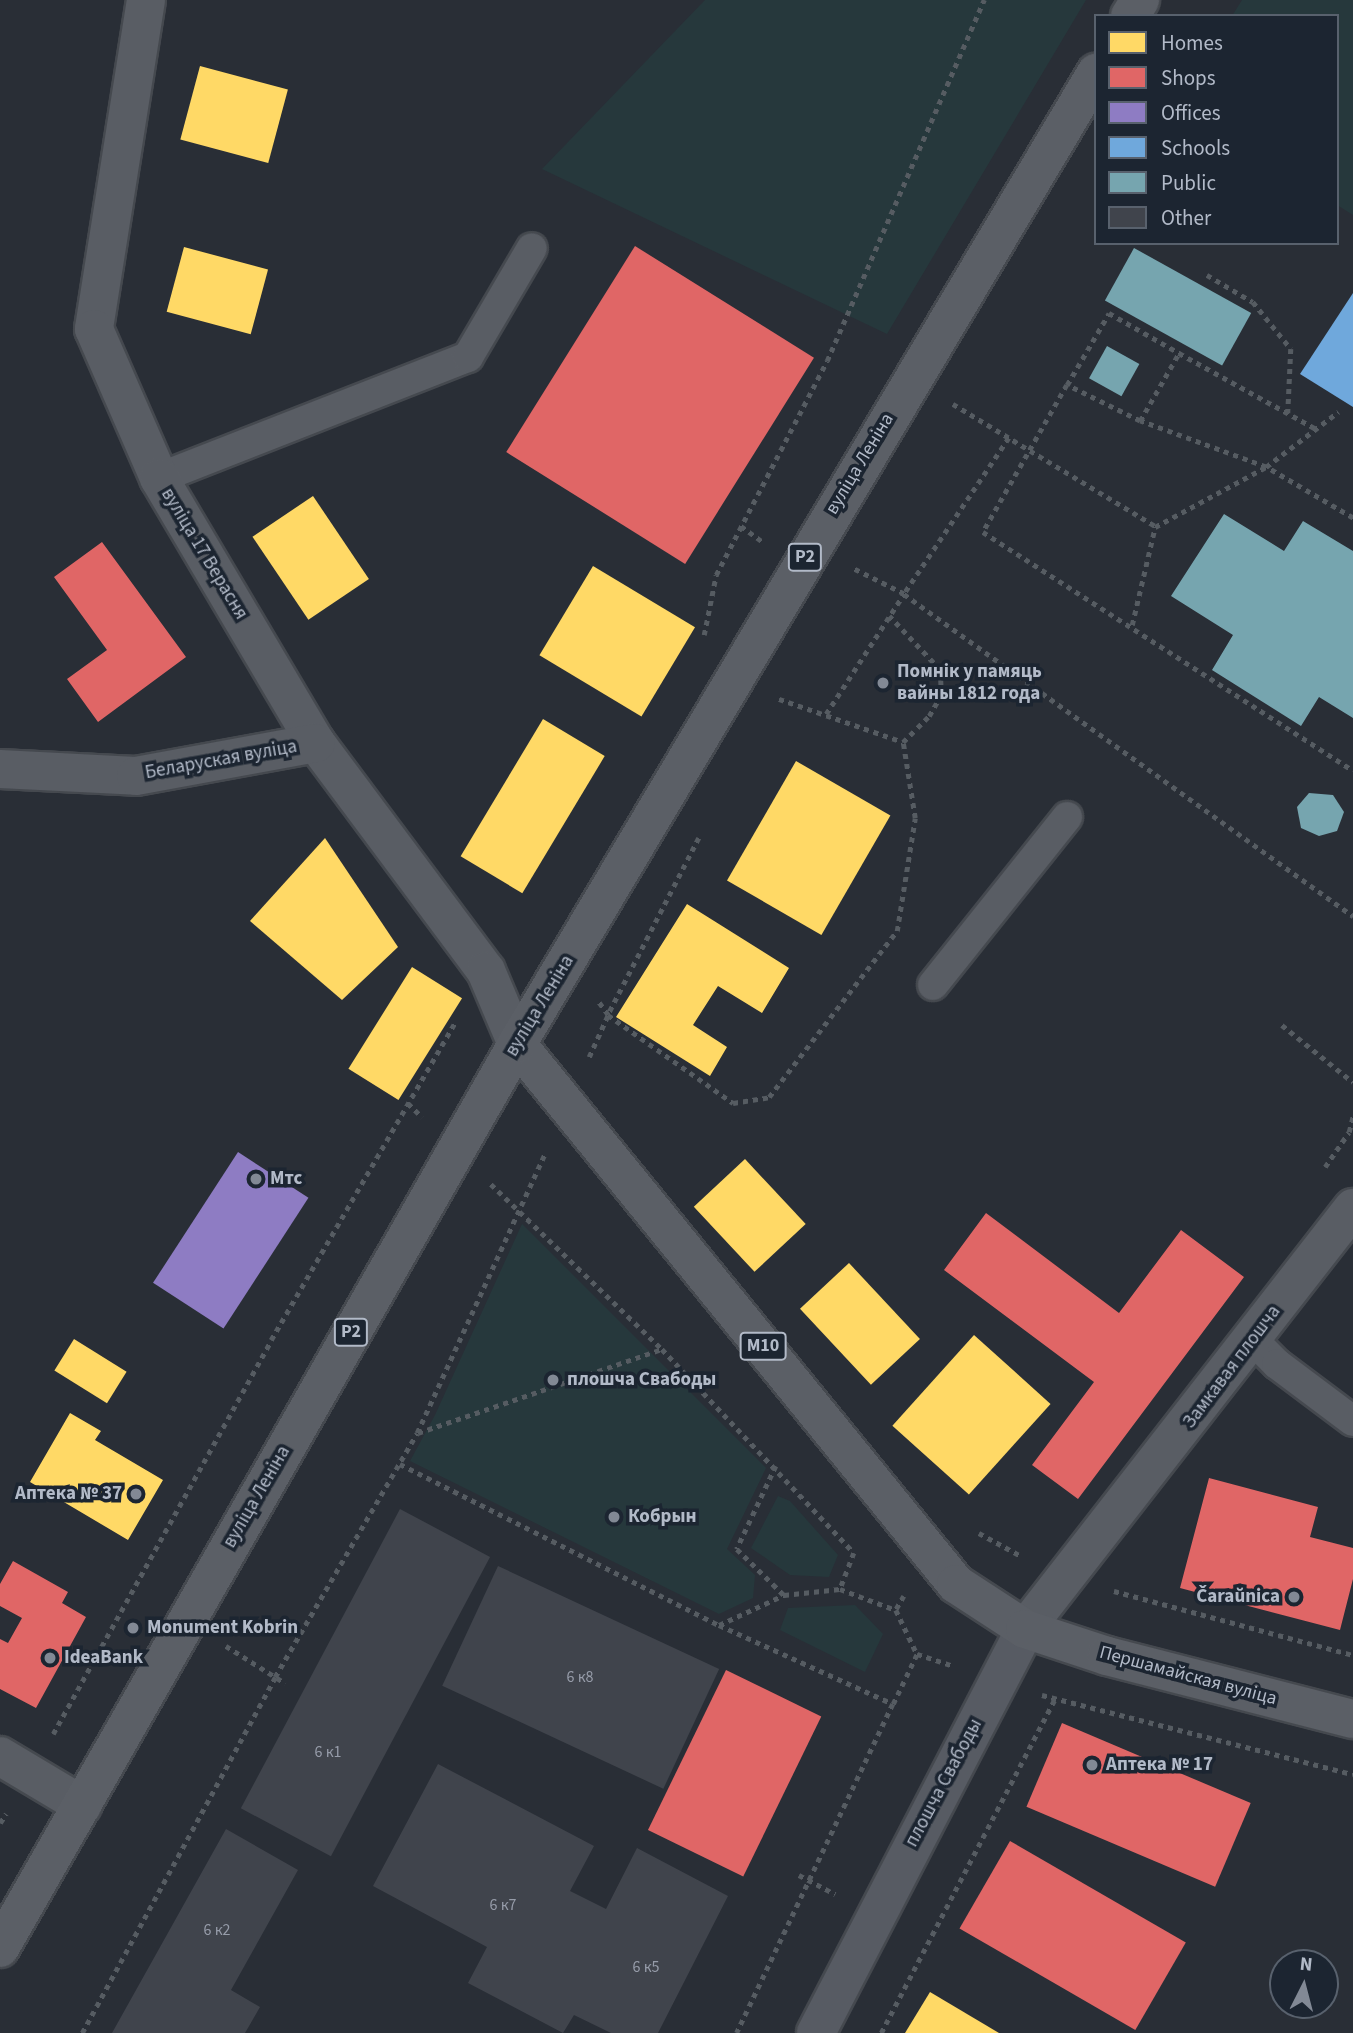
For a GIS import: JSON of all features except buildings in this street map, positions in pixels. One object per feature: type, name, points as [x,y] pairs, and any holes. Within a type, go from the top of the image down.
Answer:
[{"type":"main road","name":"вуліца Леніна","points":[[0,1948],[517,1044],[1094,76]]},
{"type":"main road","name":"М10","points":[[517,1044],[957,1584],[1025,1629]]},
{"type":"main road","name":"Першамайская вуліца","points":[[1025,1629],[1107,1656],[1353,1719]]},
{"type":"main road","name":"плошча Свабоды","points":[[816,2033],[1025,1629]]},
{"type":"street","name":"вуліца 17 Верасня","points":[[146,0],[94,329],[159,478],[316,743],[486,971],[517,1044]]},
{"type":"street","name":"Беларуская вуліца","points":[[0,769],[136,776],[316,743]]},
{"type":"street","name":"Замкавая плошча","points":[[1025,1629],[1254,1340],[1353,1208]]},
{"type":"street","points":[[0,1756],[82,1805]]},
{"type":"lane","points":[[159,478],[468,357],[532,248]]},
{"type":"lane","points":[[933,985],[1067,817]]},
{"type":"lane","points":[[1254,1340],[1277,1364],[1353,1422]]},
{"type":"path","points":[[702,646],[716,575],[827,361],[984,0]]},
{"type":"path","points":[[1207,275],[1253,302],[1291,349],[1287,413]]},
{"type":"path","points":[[1318,430],[1109,313],[983,532],[1132,625],[1353,770]]},
{"type":"path","points":[[1140,421],[1179,353]]},
{"type":"path","points":[[1067,385],[1140,421],[1266,467],[1353,518]]},
{"type":"path","points":[[949,402],[1155,527]]},
{"type":"path","points":[[1132,625],[1155,527],[1266,467],[1318,430],[1338,412]]},
{"type":"path","points":[[826,714],[1009,438]]},
{"type":"path","points":[[741,526],[772,549]]},
{"type":"path","points":[[849,566],[904,594],[1353,916]]},
{"type":"path","points":[[889,616],[940,670],[941,695],[929,716],[904,742]]},
{"type":"path","points":[[768,709],[775,697],[826,714],[867,733],[904,742]]},
{"type":"path","points":[[608,1015],[733,1103],[769,1097],[897,931],[915,818],[904,742]]},
{"type":"path","points":[[82,2033],[275,1677],[418,1433],[608,1015],[703,831]]},
{"type":"path","points":[[1282,1025],[1353,1082]]},
{"type":"path","points":[[520,1211],[662,1349],[776,1466],[854,1553],[840,1589]]},
{"type":"path","points":[[418,1433],[662,1349]]},
{"type":"path","points":[[400,1464],[719,1625],[893,1704]]},
{"type":"path","points":[[776,1466],[737,1549],[784,1595]]},
{"type":"path","points":[[719,1625],[784,1595],[840,1589],[896,1611]]},
{"type":"path","points":[[1113,1591],[1353,1655]]},
{"type":"path","points":[[186,1621],[285,1683]]},
{"type":"path","points":[[737,2033],[917,1654]]},
{"type":"path","points":[[881,2033],[1054,1700],[1353,1774]]},
{"type":"shaded area","points":[[705,0],[1086,0],[887,334],[542,169]]},
{"type":"shaded area","points":[[1242,0],[1353,0],[1353,215],[1339,206],[1339,14],[1233,14]]},
{"type":"shaded area","points":[[522,1224],[766,1468],[727,1549],[755,1575],[753,1598],[719,1614],[410,1461],[435,1415]]},
{"type":"shaded area","points":[[778,1496],[790,1501],[838,1555],[829,1577],[790,1575],[751,1548]]},
{"type":"shaded area","points":[[855,1605],[883,1634],[865,1672],[780,1630],[788,1608]]},
{"type":"place","name":"Помнік у памяць вайны 1812 года","points":[[883,683]]},
{"type":"place","name":"Мтс","points":[[256,1179]]},
{"type":"place","name":"плошча Свабоды","points":[[553,1380]]},
{"type":"place","name":"Аптека № 37","points":[[136,1494]]},
{"type":"place","name":"Кобрын","points":[[614,1517]]},
{"type":"place","name":"Čaraŭnica","points":[[1294,1597]]},
{"type":"place","name":"Monument Kobrin","points":[[133,1628]]},
{"type":"place","name":"IdeaBank","points":[[50,1658]]},
{"type":"place","name":"Аптека № 17","points":[[1092,1765]]}]
